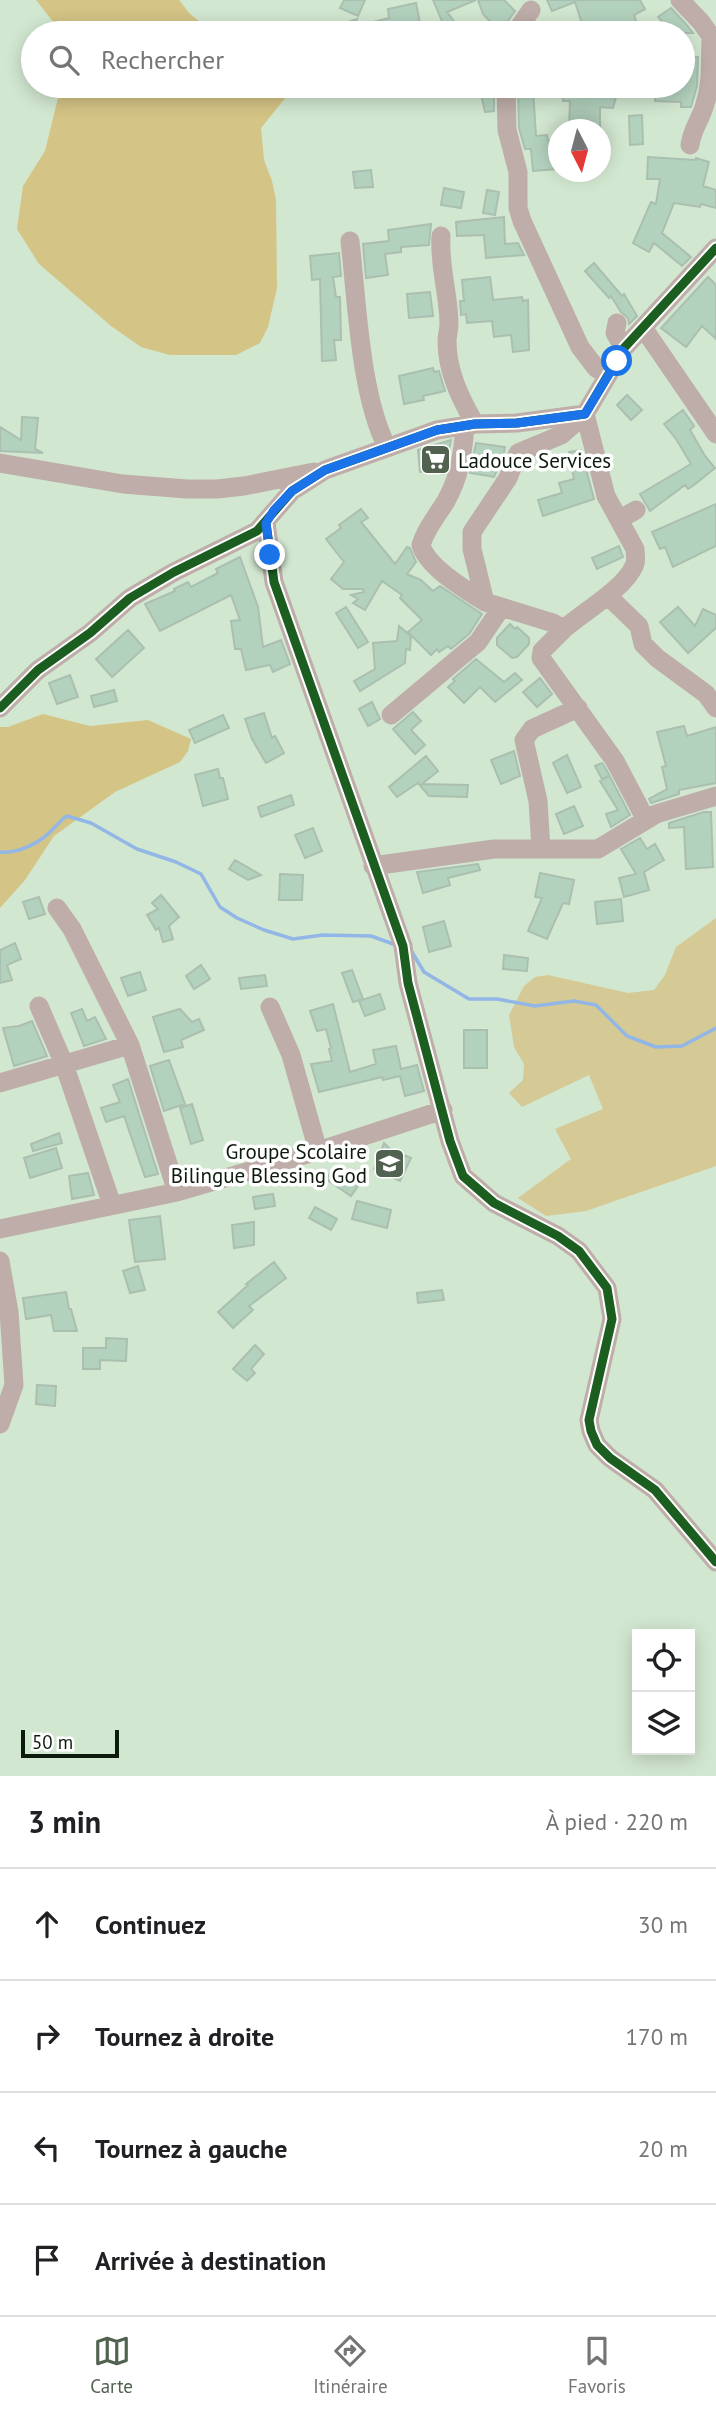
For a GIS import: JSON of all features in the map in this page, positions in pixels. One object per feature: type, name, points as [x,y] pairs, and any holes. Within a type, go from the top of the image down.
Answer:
[{"type":"street","points":[[680,0],[701,22],[713,41],[712,78],[690,145]]},
{"type":"street","points":[[522,21],[532,3]]},
{"type":"street","points":[[506,98],[507,130],[518,172],[518,208],[522,221],[580,347],[596,368],[608,375]]},
{"type":"street","points":[[441,236],[441,268],[455,321],[447,338],[450,368],[470,424],[458,473],[421,545],[428,559],[467,591],[493,605],[545,620],[564,629]]},
{"type":"street","points":[[350,241],[365,372],[377,421],[387,447]]},
{"type":"street","points":[[391,715],[478,642],[493,605],[472,549],[471,538],[475,524],[508,478],[518,453],[561,435],[585,414],[624,348],[716,248]]},
{"type":"street","points":[[617,323],[615,333],[624,348]]},
{"type":"street","points":[[644,328],[716,434]]},
{"type":"street","points":[[4,468],[123,484],[217,489],[325,470],[437,430],[470,424],[517,423],[585,414]]},
{"type":"street","points":[[585,414],[606,496],[611,509],[628,514],[625,534],[635,549],[636,558],[634,566],[608,596],[564,629],[542,651],[541,657],[615,761],[646,820]]},
{"type":"street","points":[[0,708],[38,670],[89,633],[130,598],[174,572],[246,538],[266,523],[292,491],[325,470]]},
{"type":"street","points":[[266,523],[274,582],[403,946],[408,983],[450,1141],[463,1176],[494,1203],[558,1236],[579,1251],[607,1288],[612,1319],[589,1420],[591,1431],[597,1445],[610,1458],[655,1490],[716,1562]]},
{"type":"street","points":[[608,596],[639,626],[643,644],[657,658],[706,694],[716,708]]},
{"type":"street","points":[[541,849],[538,802],[524,740],[532,729],[578,708]]},
{"type":"street","points":[[373,866],[494,849],[598,849],[666,810],[716,796]]},
{"type":"street","points":[[57,908],[72,929],[130,1045],[177,1192]]},
{"type":"street","points":[[39,1006],[64,1064],[112,1205]]},
{"type":"street","points":[[270,1007],[291,1055],[318,1151]]},
{"type":"street","points":[[0,1083],[130,1045]]},
{"type":"street","points":[[0,1229],[177,1192],[318,1151],[443,1110]]},
{"type":"street","points":[[0,1261],[9,1312],[14,1385],[0,1424]]},
{"type":"shaded area","points":[[36,0],[179,0],[199,21],[52,21]]},
{"type":"shaded area","points":[[58,98],[285,98],[261,128],[264,160],[276,200],[277,288],[268,327],[260,343],[236,355],[170,355],[141,347],[111,326],[39,264],[17,229],[23,186],[45,151]]},
{"type":"shaded area","points":[[43,714],[90,726],[148,720],[191,739],[188,751],[180,762],[115,792],[54,836],[25,880],[0,908],[0,727],[8,727]]},
{"type":"shaded area","points":[[716,918],[716,1166],[586,1211],[546,1216],[518,1198],[571,1159],[555,1129],[603,1109],[589,1075],[522,1107],[509,1093],[523,1080],[524,1064],[514,1047],[509,1015],[524,986],[535,977],[548,975],[628,993],[654,990],[665,975],[676,947]]},
{"type":"building","points":[[344,0],[365,0],[358,16],[340,8]]},
{"type":"building","points":[[433,0],[476,0],[447,12],[454,21],[442,21]]},
{"type":"building","points":[[478,0],[504,0],[515,11],[508,21],[490,21],[483,14]]},
{"type":"building","points":[[547,0],[640,0],[645,9],[634,15],[636,21],[581,21],[575,2],[552,11]]},
{"type":"building","points":[[416,3],[420,21],[377,21],[389,18],[388,9]]},
{"type":"building","points":[[671,8],[683,21],[662,21],[658,17]]},
{"type":"building","points":[[695,57],[698,57],[695,93]]},
{"type":"building","points":[[482,98],[494,98],[494,111],[485,112]]},
{"type":"building","points":[[518,98],[534,98],[536,136],[547,135],[548,170],[533,171],[531,149],[525,149],[519,128]]},
{"type":"building","points":[[563,98],[616,98],[613,108],[600,107],[600,119],[569,119],[570,101],[563,101]]},
{"type":"building","points":[[655,98],[694,98],[691,107],[681,107],[681,102],[655,101]]},
{"type":"building","points":[[642,115],[643,144],[630,145],[629,116]]},
{"type":"building","points":[[648,157],[696,158],[709,162],[703,186],[716,190],[716,208],[701,204],[700,207],[674,203],[662,233],[691,257],[682,266],[654,243],[649,252],[633,243],[651,202],[656,204],[660,179],[647,179]]},
{"type":"building","points":[[371,170],[373,187],[355,188],[353,172]]},
{"type":"building","points":[[444,188],[464,192],[461,208],[441,205]]},
{"type":"building","points":[[487,190],[499,192],[495,215],[483,213]]},
{"type":"building","points":[[504,217],[505,244],[518,243],[524,255],[486,258],[484,235],[457,236],[456,222]]},
{"type":"building","points":[[431,224],[429,245],[401,247],[401,252],[385,254],[388,275],[366,278],[363,244],[389,241],[388,230]]},
{"type":"building","points":[[339,253],[341,276],[333,277],[336,297],[340,297],[341,340],[334,340],[336,360],[322,361],[320,279],[312,280],[310,256]]},
{"type":"building","points":[[594,263],[622,296],[624,294],[637,316],[629,324],[628,318],[611,296],[609,298],[585,271]]},
{"type":"building","points":[[490,277],[493,300],[522,297],[523,301],[528,300],[529,350],[513,352],[511,335],[494,337],[492,321],[467,323],[466,314],[461,315],[460,301],[464,301],[462,280]]},
{"type":"building","points":[[708,277],[716,285],[716,339],[702,326],[686,347],[661,328]]},
{"type":"building","points":[[430,292],[433,316],[409,318],[407,294]]},
{"type":"building","points":[[433,368],[434,372],[439,371],[445,391],[423,396],[424,400],[404,404],[399,376]]},
{"type":"building","points":[[627,395],[642,410],[631,420],[617,405]]},
{"type":"building","points":[[683,410],[694,426],[690,430],[715,468],[688,489],[685,485],[650,511],[640,494],[691,464],[664,424]]},
{"type":"building","points":[[22,417],[38,418],[35,449],[43,453],[0,451],[0,427],[21,440]]},
{"type":"building","points":[[451,440],[444,474],[441,474],[441,470],[420,472],[418,450]]},
{"type":"building","points":[[476,443],[505,447],[494,477],[470,473]]},
{"type":"building","points":[[581,450],[594,499],[543,516],[538,500],[562,493],[559,483],[574,479],[569,452]]},
{"type":"building","points":[[716,504],[716,546],[673,567],[665,547],[660,549],[652,532]]},
{"type":"building","points":[[361,509],[368,518],[361,522],[395,564],[407,547],[410,548],[416,562],[407,574],[421,580],[433,591],[440,586],[482,614],[469,634],[451,649],[448,646],[439,652],[437,649],[431,655],[408,632],[422,620],[400,598],[402,595],[382,581],[365,610],[353,603],[358,599],[351,595],[364,592],[363,589],[343,589],[331,579],[344,562],[326,539],[341,528],[339,525]]},
{"type":"building","points":[[619,546],[623,557],[597,569],[592,558]]},
{"type":"building","points":[[240,557],[258,607],[263,647],[281,640],[290,664],[273,672],[270,665],[246,670],[241,649],[235,649],[231,621],[240,620],[231,595],[160,631],[145,604],[188,582],[191,587],[218,573],[216,569]]},
{"type":"building","points":[[346,607],[368,642],[358,648],[336,613]]},
{"type":"building","points":[[678,607],[695,626],[703,609],[716,615],[716,628],[688,653],[660,622]]},
{"type":"building","points":[[510,624],[529,638],[529,644],[517,657],[512,658],[497,645],[497,638]]},
{"type":"building","points":[[399,626],[411,636],[405,663],[360,691],[354,681],[375,669],[373,643],[397,641]]},
{"type":"building","points":[[128,630],[144,648],[112,677],[96,659]]},
{"type":"building","points":[[476,659],[504,682],[515,673],[522,680],[495,702],[480,687],[464,703],[448,687],[455,681],[453,679]]},
{"type":"building","points":[[70,675],[78,697],[57,704],[49,683]]},
{"type":"building","points":[[540,678],[552,694],[537,707],[523,692]]},
{"type":"building","points":[[114,690],[117,701],[94,707],[91,696]]},
{"type":"building","points":[[372,702],[380,719],[368,726],[359,709]]},
{"type":"building","points":[[413,712],[421,721],[411,730],[425,745],[415,754],[393,729]]},
{"type":"building","points":[[264,713],[272,738],[275,736],[284,753],[266,763],[252,739],[245,719]]},
{"type":"building","points":[[223,715],[229,728],[195,743],[189,730]]},
{"type":"building","points":[[684,726],[687,736],[716,727],[716,783],[679,790],[679,794],[651,803],[649,799],[667,789],[662,767],[666,766],[657,732]]},
{"type":"building","points":[[514,751],[520,776],[501,784],[491,760]]},
{"type":"building","points":[[567,755],[581,787],[567,793],[553,763]]},
{"type":"building","points":[[426,756],[438,771],[422,784],[468,785],[467,797],[429,796],[418,783],[397,797],[389,787]]},
{"type":"building","points":[[602,763],[605,767],[630,815],[611,827],[606,814],[618,810],[600,781],[609,776],[602,779],[595,766]]},
{"type":"building","points":[[218,769],[228,799],[203,806],[195,775]]},
{"type":"building","points":[[291,795],[294,805],[261,817],[258,807]]},
{"type":"building","points":[[574,806],[583,826],[564,834],[556,814]]},
{"type":"building","points":[[711,812],[713,867],[686,869],[684,827],[669,828],[669,823]]},
{"type":"building","points":[[313,828],[322,851],[305,858],[295,835]]},
{"type":"building","points":[[640,838],[647,849],[655,844],[664,860],[644,872],[649,890],[624,897],[619,878],[636,874],[621,849]]},
{"type":"building","points":[[235,860],[261,875],[248,880],[229,869]]},
{"type":"building","points":[[478,864],[480,870],[448,878],[450,885],[423,893],[417,872]]},
{"type":"building","points":[[540,873],[574,880],[569,904],[563,903],[547,939],[528,931],[542,898],[535,897]]},
{"type":"building","points":[[280,874],[303,875],[302,900],[279,900]]},
{"type":"building","points":[[161,895],[179,917],[169,926],[173,939],[163,942],[159,928],[156,930],[147,915],[158,909],[152,903]]},
{"type":"building","points":[[39,897],[45,914],[29,919],[23,902]]},
{"type":"building","points":[[621,899],[623,921],[597,924],[595,902]]},
{"type":"building","points":[[444,921],[451,946],[429,952],[423,927]]},
{"type":"building","points":[[15,943],[21,959],[7,965],[12,980],[0,983],[0,950]]},
{"type":"building","points":[[504,955],[528,958],[527,971],[503,969]]},
{"type":"building","points":[[201,965],[210,979],[194,989],[186,976]]},
{"type":"building","points":[[352,970],[363,999],[353,1002],[342,973]]},
{"type":"building","points":[[140,972],[146,990],[128,996],[121,978]]},
{"type":"building","points":[[265,975],[267,986],[241,989],[239,978]]},
{"type":"building","points":[[380,994],[385,1009],[365,1016],[359,1001]]},
{"type":"building","points":[[333,1004],[350,1072],[376,1064],[373,1050],[396,1046],[401,1069],[417,1065],[424,1091],[405,1096],[400,1076],[383,1080],[382,1077],[319,1092],[311,1064],[332,1061],[331,1048],[326,1029],[317,1031],[310,1011]]},
{"type":"building","points":[[82,1009],[87,1021],[95,1017],[106,1039],[84,1046],[71,1013]]},
{"type":"building","points":[[180,1009],[192,1022],[199,1019],[204,1030],[181,1040],[183,1047],[164,1052],[153,1017]]},
{"type":"building","points":[[32,1021],[47,1056],[14,1066],[3,1028]]},
{"type":"building","points":[[464,1030],[487,1030],[487,1068],[464,1068]]},
{"type":"building","points":[[169,1060],[185,1104],[164,1111],[150,1066]]},
{"type":"building","points":[[128,1079],[158,1174],[145,1177],[124,1116],[106,1122],[101,1108],[120,1102],[113,1085]]},
{"type":"building","points":[[192,1104],[203,1140],[191,1144],[180,1108]]},
{"type":"building","points":[[59,1133],[62,1143],[33,1151],[31,1144]]},
{"type":"building","points":[[384,1143],[390,1149],[411,1158],[400,1181],[374,1169]]},
{"type":"building","points":[[56,1148],[62,1168],[30,1178],[24,1158]]},
{"type":"building","points":[[333,1169],[358,1186],[351,1196],[326,1179]]},
{"type":"building","points":[[88,1173],[94,1195],[72,1199],[69,1176]]},
{"type":"building","points":[[273,1194],[275,1206],[255,1209],[253,1197]]},
{"type":"building","points":[[357,1201],[391,1210],[387,1228],[352,1219]]},
{"type":"building","points":[[315,1207],[337,1219],[331,1230],[309,1218]]},
{"type":"building","points":[[160,1216],[165,1259],[135,1262],[129,1220]]},
{"type":"building","points":[[254,1222],[254,1245],[234,1248],[232,1225]]},
{"type":"building","points":[[274,1262],[286,1278],[249,1306],[253,1310],[233,1328],[218,1312],[248,1285],[246,1284]]},
{"type":"building","points":[[138,1266],[145,1290],[130,1293],[123,1271]]},
{"type":"building","points":[[442,1290],[444,1300],[418,1303],[417,1293]]},
{"type":"building","points":[[66,1292],[77,1331],[54,1331],[51,1315],[26,1319],[23,1298]]},
{"type":"building","points":[[106,1338],[127,1339],[126,1361],[100,1360],[100,1369],[83,1369],[83,1348],[106,1348]]},
{"type":"building","points":[[255,1345],[264,1354],[251,1369],[255,1373],[247,1381],[233,1369]]},
{"type":"building","points":[[37,1385],[56,1386],[55,1406],[36,1404]]},
{"type":"waterway","points":[[0,852],[30,846],[44,838],[67,816],[91,823],[137,849],[201,874],[220,907],[264,930],[293,939],[323,935],[371,936],[396,945]]},
{"type":"waterway","points":[[412,952],[424,972],[469,999],[497,999],[535,1006],[574,1001],[596,1005],[627,1036],[656,1047],[682,1046],[716,1028]]},
{"type":"cycle path","points":[[0,708],[38,670],[90,633],[130,598],[174,572],[257,531],[292,491],[325,470],[437,430],[585,414],[624,348],[716,248]]},
{"type":"cycle path","points":[[266,523],[274,582],[403,946],[408,983],[450,1141],[463,1176],[494,1203],[558,1236],[579,1251],[607,1288],[612,1319],[589,1420],[591,1431],[597,1445],[610,1458],[655,1490],[716,1562]]},
{"type":"place","name":"Ladouce Services","points":[[435,460]]},
{"type":"place","name":"Groupe Scolaire Bilingue Blessing God","points":[[390,1163]]},
{"type":"route","points":[[270,555],[266,523],[274,510],[292,491],[325,470],[437,430],[585,414],[617,361]]}]
